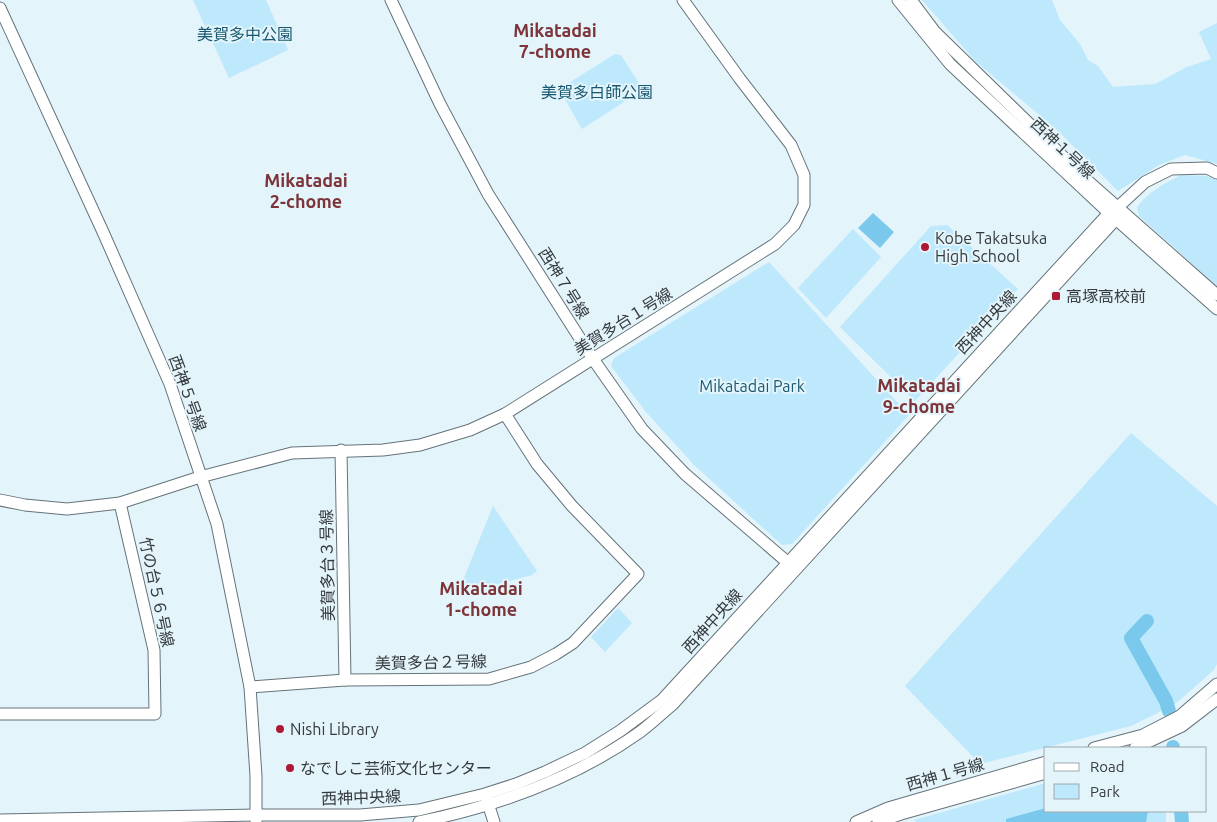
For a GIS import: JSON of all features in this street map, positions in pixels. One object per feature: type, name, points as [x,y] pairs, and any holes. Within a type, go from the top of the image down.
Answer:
[{"type":"street","name":"西神７号線","points":[[391,0],[440,104],[488,194],[593,359],[642,429],[685,474],[792,566]]},
{"type":"street","name":"美賀多台１号線","points":[[0,500],[67,508],[120,503],[200,477],[292,453],[383,450],[420,445],[470,430],[505,414],[775,244],[794,225],[804,204],[804,175],[791,145],[683,0]]},
{"type":"street","name":"西神１号線","points":[[898,0],[950,64],[1217,309]]},
{"type":"street","name":"西神１号線","points":[[911,0],[935,32],[1088,181],[1114,213],[1217,295]]},
{"type":"street","name":"西神５号線","points":[[0,8],[103,232],[170,384],[217,524],[250,687],[256,776],[256,819]]},
{"type":"street","name":"西神中央線","points":[[419,822],[486,799],[585,753],[620,731],[662,700],[792,566],[1114,213],[1145,182],[1171,169],[1207,168],[1217,173]]},
{"type":"street","name":"美賀多台２号線","points":[[250,687],[345,680],[489,679],[530,667],[573,643],[638,574],[572,506],[536,464],[505,414]]},
{"type":"street","name":"美賀多台３号線","points":[[342,450],[345,680]]},
{"type":"street","name":"竹の台５６号線","points":[[0,714],[155,714],[154,650],[120,503]]},
{"type":"street","points":[[1098,747],[1143,735],[1180,716],[1217,684]]},
{"type":"street","points":[[1138,747],[1182,726],[1217,699]]},
{"type":"street","name":"西神１号線","points":[[856,822],[888,808],[1044,763]]},
{"type":"street","name":"西神１号線","points":[[878,822],[1044,774]]},
{"type":"street","name":"西神中央線","points":[[0,820],[256,819],[360,815],[419,810],[486,799]]},
{"type":"street","points":[[486,799],[494,822]]},
{"type":"green space","name":"美賀多中公園","points":[[193,0],[266,0],[288,50],[229,78]]},
{"type":"green space","points":[[922,0],[1052,0],[1060,20],[1080,44],[1088,60],[1098,66],[1113,87],[1155,84],[1187,67],[1211,59],[1199,32],[1217,23],[1217,164],[1185,155],[1159,165],[1118,191],[1056,129],[975,61]]},
{"type":"green space","name":"美賀多白師公園","points":[[615,54],[621,55],[642,88],[641,91],[582,129],[559,89]]},
{"type":"green space","points":[[1181,175],[1206,176],[1217,180],[1217,286],[1139,216],[1137,207],[1147,197],[1157,188]]},
{"type":"green space","points":[[947,225],[1018,289],[915,401],[840,327],[931,226]]},
{"type":"green space","points":[[853,229],[881,257],[826,318],[798,288]]},
{"type":"green space","name":"Mikatadai Park","points":[[769,262],[909,415],[792,544],[782,545],[694,465],[646,412],[611,366],[614,358]]},
{"type":"green space","points":[[1131,433],[1217,506],[1217,664],[1214,670],[1174,705],[1131,726],[980,764],[905,686]]},
{"type":"green space","points":[[493,506],[537,571],[532,575],[457,595]]},
{"type":"green space","points":[[618,608],[632,623],[605,652],[591,637]]},
{"type":"green space","points":[[1044,784],[1044,812],[1166,812],[1166,822],[915,822],[914,820]]},
{"type":"water","points":[[873,213],[894,232],[880,248],[858,228]]},
{"type":"water","points":[[1044,809],[1044,812],[1148,812],[1146,822],[1006,822],[1006,819]]},
{"type":"waterway","points":[[1147,621],[1131,638],[1166,701],[1169,711]]},
{"type":"waterway","points":[[1181,812],[1182,822]]},
{"type":"place","name":"Kobe Takatsuka High School","points":[[925,247]]},
{"type":"place","name":"高塚高校前","points":[[1056,296]]},
{"type":"place","name":"Nishi Library","points":[[280,729]]},
{"type":"place","name":"なでしこ芸術文化センター","points":[[290,768]]},
{"type":"district","name":"Mikatadai 7-chome","points":[[555,40]]},
{"type":"district","name":"Mikatadai 2-chome","points":[[306,190]]},
{"type":"district","name":"Mikatadai 9-chome","points":[[919,395]]},
{"type":"district","name":"Mikatadai 1-chome","points":[[481,598]]}]
